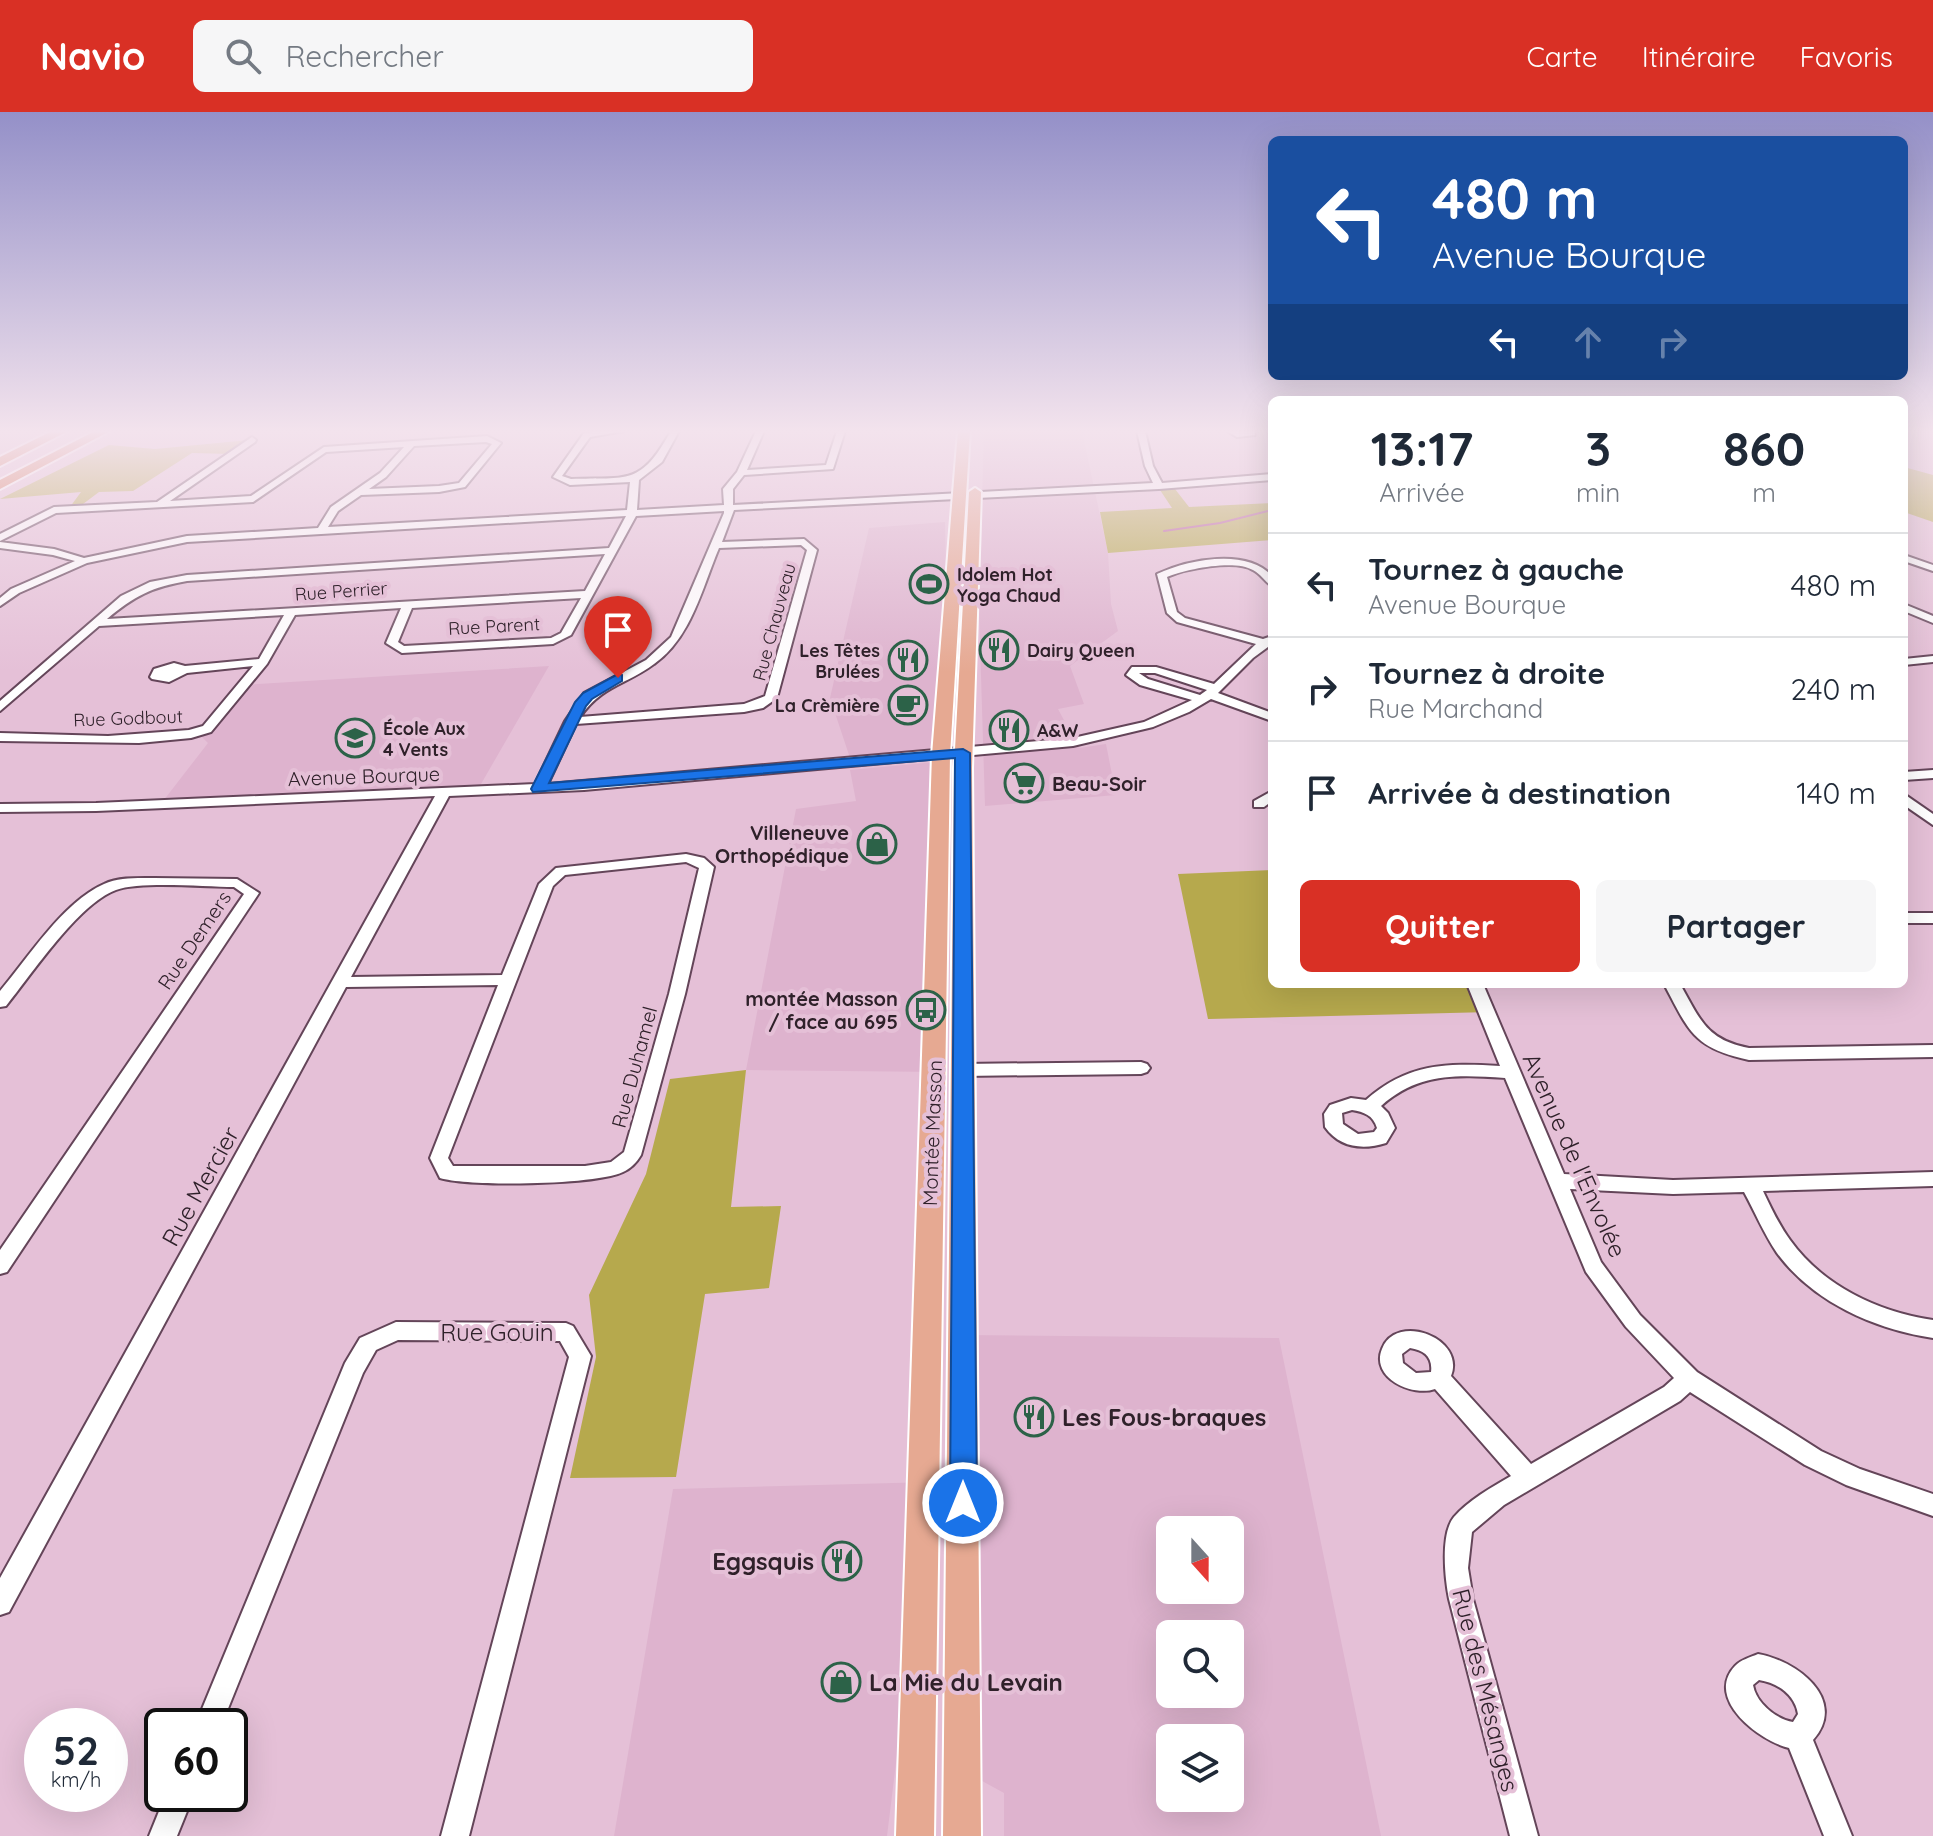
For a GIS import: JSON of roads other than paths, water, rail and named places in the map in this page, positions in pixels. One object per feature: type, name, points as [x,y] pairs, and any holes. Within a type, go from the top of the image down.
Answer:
[{"type":"main road","name":"Montée Masson","points":[[915,1836],[941,755],[962,597],[968,511]]},
{"type":"main road","name":"Montée Masson","points":[[962,597],[962,1836]]},
{"type":"street","points":[[0,538],[51,511]]},
{"type":"street","points":[[321,530],[332,511]]},
{"type":"street","points":[[0,603],[15,591],[84,561],[187,539],[661,511]]},
{"type":"street","points":[[539,789],[571,721],[588,696],[650,662],[676,638],[727,511]]},
{"type":"street","name":"Rue Parent","points":[[408,604],[392,643],[402,650],[553,641],[565,635],[631,513]]},
{"type":"street","name":"Rue Chauveau","points":[[571,721],[744,708],[771,698],[812,550],[804,542],[715,545]]},
{"type":"street","points":[[0,545],[54,552],[84,561]]},
{"type":"street","points":[[0,707],[134,592],[172,580],[612,551]]},
{"type":"street","points":[[1908,559],[1933,568]]},
{"type":"street","points":[[1268,578],[1258,567],[1239,563],[1172,569],[1161,576],[1172,613],[1181,620],[1268,641]]},
{"type":"street","points":[[0,591],[15,591]]},
{"type":"street","name":"Rue Perrier","points":[[96,623],[589,594]]},
{"type":"street","points":[[1908,609],[1933,620]]},
{"type":"street","name":"Rue Godbout","points":[[0,737],[141,737],[198,733],[207,729],[263,662],[291,612]]},
{"type":"street","name":"Avenue Bourque","points":[[0,808],[539,789],[963,753],[1104,736],[1155,722],[1209,694],[1268,641]]},
{"type":"street","points":[[1908,662],[1933,659]]},
{"type":"street","points":[[184,670],[263,662]]},
{"type":"street","points":[[1209,694],[1144,682],[1132,675],[1136,669],[1156,670],[1268,716]]},
{"type":"street","points":[[1908,776],[1933,774]]},
{"type":"street","name":"Rue Mercier","points":[[0,1603],[343,982],[444,792]]},
{"type":"street","points":[[1259,804],[1268,798]]},
{"type":"street","points":[[1908,801],[1933,821]]},
{"type":"street","name":"Rue Duhamel","points":[[686,858],[707,867],[677,994],[632,1155],[616,1167],[597,1172],[447,1173],[439,1158],[508,980],[546,884],[561,871],[686,858]]},
{"type":"street","name":"Rue Demers","points":[[0,1002],[79,909],[95,894],[115,885],[237,883],[252,893],[0,1266]]},
{"type":"street","points":[[1908,918],[1933,918]]},
{"type":"street","points":[[343,982],[508,980]]},
{"type":"street","name":"Avenue de l'Envolée","points":[[1477,988],[1509,1072],[1593,1266],[1633,1321],[1689,1379],[1813,1458],[1854,1478],[1933,1505]]},
{"type":"street","points":[[1674,988],[1703,1038],[1723,1050],[1749,1054],[1933,1051]]},
{"type":"street","points":[[962,1070],[1141,1068]]},
{"type":"street","points":[[1369,1107],[1397,1084],[1410,1079],[1476,1070],[1509,1072]]},
{"type":"street","points":[[1558,1181],[1673,1187],[1933,1179]]},
{"type":"street","points":[[1750,1186],[1789,1255],[1817,1281],[1864,1310],[1903,1326],[1933,1329]]},
{"type":"street","name":"Rue Gouin","points":[[215,1708],[353,1370],[368,1344],[396,1331],[566,1332],[580,1356],[455,1836]]},
{"type":"street","points":[[1439,1378],[1528,1478]]},
{"type":"street","name":"Rue des Mésanges","points":[[1524,1836],[1461,1599],[1456,1568],[1461,1526],[1496,1497],[1670,1395],[1689,1379]]},
{"type":"street","points":[[1798,1736],[1838,1836]]},
{"type":"street","points":[[163,1836],[173,1812]]},
{"type":"waterway","points":[[1164,531],[1220,523],[1266,511]]},
{"type":"place","name":"Idolem Hot Yoga Chaud","points":[[929,584]]},
{"type":"place","name":"Dairy Queen","points":[[999,650]]},
{"type":"place","name":"Les Têtes Brulées","points":[[908,660]]},
{"type":"place","name":"La Crèmière","points":[[908,705]]},
{"type":"place","name":"A&W","points":[[1009,730]]},
{"type":"place","name":"École Aux 4 Vents","points":[[355,738]]},
{"type":"place","name":"Beau-Soir","points":[[1024,783]]},
{"type":"place","name":"Villeneuve Orthopédique","points":[[877,844]]},
{"type":"place","name":"montée Masson / face au 695","points":[[926,1010]]},
{"type":"place","name":"Les Fous-braques","points":[[1034,1417]]},
{"type":"place","name":"Eggsquis","points":[[842,1561]]},
{"type":"place","name":"La Mie du Levain","points":[[841,1682]]}]
